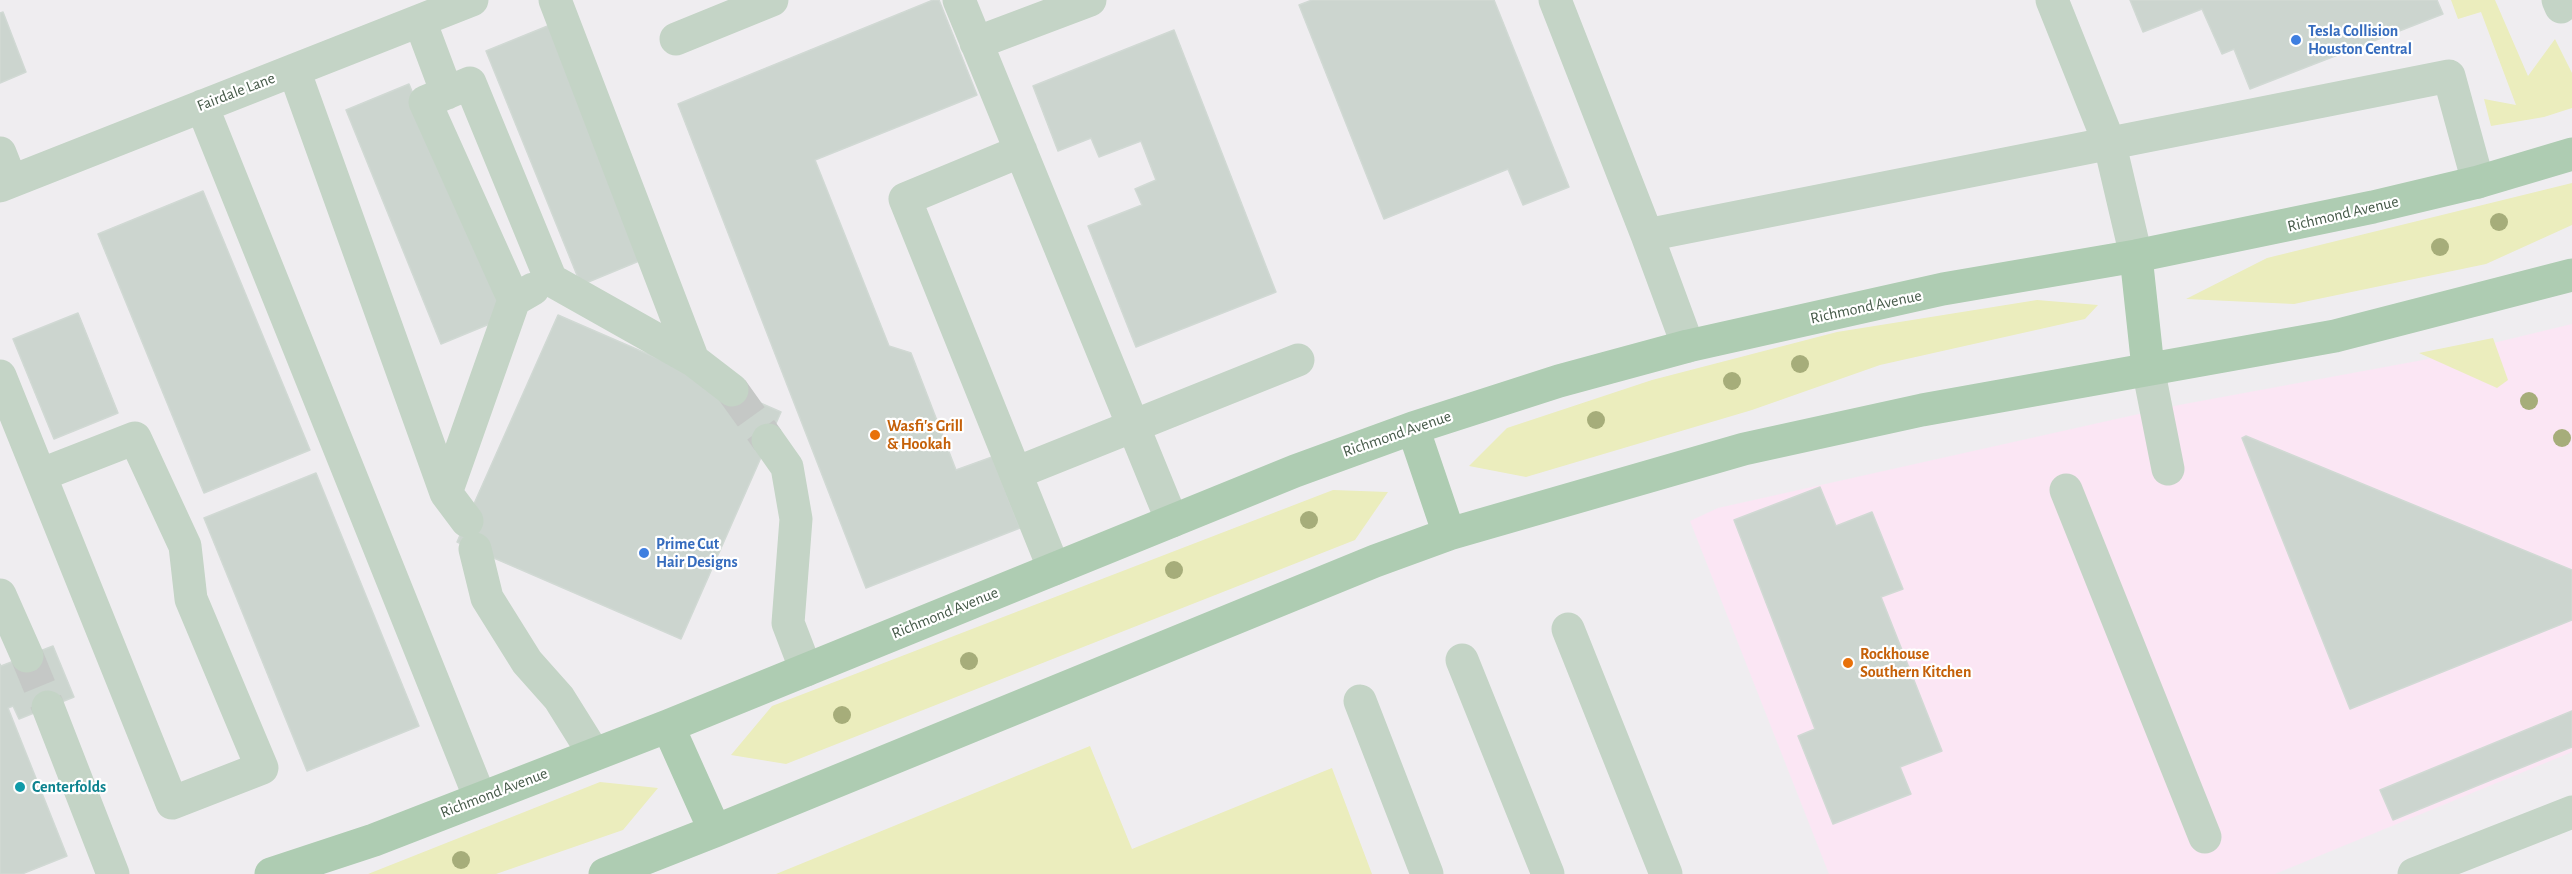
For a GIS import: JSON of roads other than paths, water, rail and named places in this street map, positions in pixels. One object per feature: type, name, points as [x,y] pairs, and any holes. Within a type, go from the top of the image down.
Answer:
[{"type":"main road","name":"Richmond Avenue","points":[[271,874],[374,840],[668,726],[1295,471],[1413,428],[1559,381],[1688,346],[1943,290],[2136,256],[2303,223],[2478,182],[2572,154]]},
{"type":"main road","points":[[2136,256],[2148,368]]},
{"type":"main road","points":[[605,874],[716,831],[1375,561],[1449,534],[1744,449],[1922,410],[2335,336],[2572,275]]},
{"type":"main road","points":[[1413,428],[1449,534]]},
{"type":"main road","points":[[668,726],[716,831]]},
{"type":"street","name":"Fairdale Lane","points":[[4,173],[202,106],[472,0]]},
{"type":"street","points":[[555,0],[693,360]]},
{"type":"street","points":[[676,39],[772,0]]},
{"type":"street","points":[[958,0],[1172,521]]},
{"type":"street","points":[[976,43],[1090,0]]},
{"type":"street","points":[[1556,0],[1688,346]]},
{"type":"street","points":[[2052,0],[2110,145],[2136,256]]},
{"type":"street","points":[[420,21],[447,93]]},
{"type":"street","points":[[294,70],[446,493],[471,535],[487,598],[527,662],[559,698],[594,754]]},
{"type":"street","points":[[1647,235],[2449,76],[2478,182]]},
{"type":"street","points":[[514,300],[424,102],[470,83],[551,280],[693,360],[732,390]]},
{"type":"street","points":[[202,106],[480,798]]},
{"type":"street","points":[[1021,151],[904,199],[1054,569]]},
{"type":"street","points":[[446,493],[514,300],[551,280]]},
{"type":"street","points":[[1016,473],[1298,360]]},
{"type":"street","points":[[2148,368],[2168,469]]},
{"type":"street","points":[[0,376],[172,803],[262,768],[191,599],[185,546],[135,438],[40,475]]},
{"type":"street","points":[[768,440],[787,467],[796,519],[788,623],[806,670]]},
{"type":"street","points":[[2066,490],[2205,837]]},
{"type":"street","points":[[0,595],[27,656]]},
{"type":"street","points":[[1568,629],[1666,874]]},
{"type":"street","points":[[1462,660],[1548,874]]},
{"type":"street","points":[[1360,701],[1427,874]]},
{"type":"street","points":[[48,707],[113,874]]},
{"type":"street","points":[[2414,874],[2572,812]]},
{"type":"tunnel","points":[[732,390],[768,440]]},
{"type":"tunnel","points":[[27,656],[48,707]]},
{"type":"place","name":"Tesla Collision Houston Central","points":[[2296,40]]},
{"type":"place","name":"Wasfi's Grill & Hookah","points":[[875,435]]},
{"type":"place","name":"Prime Cut Hair Designs","points":[[644,553]]},
{"type":"place","name":"Rockhouse Southern Kitchen","points":[[1848,663]]},
{"type":"place","name":"Centerfolds","points":[[20,787]]}]
